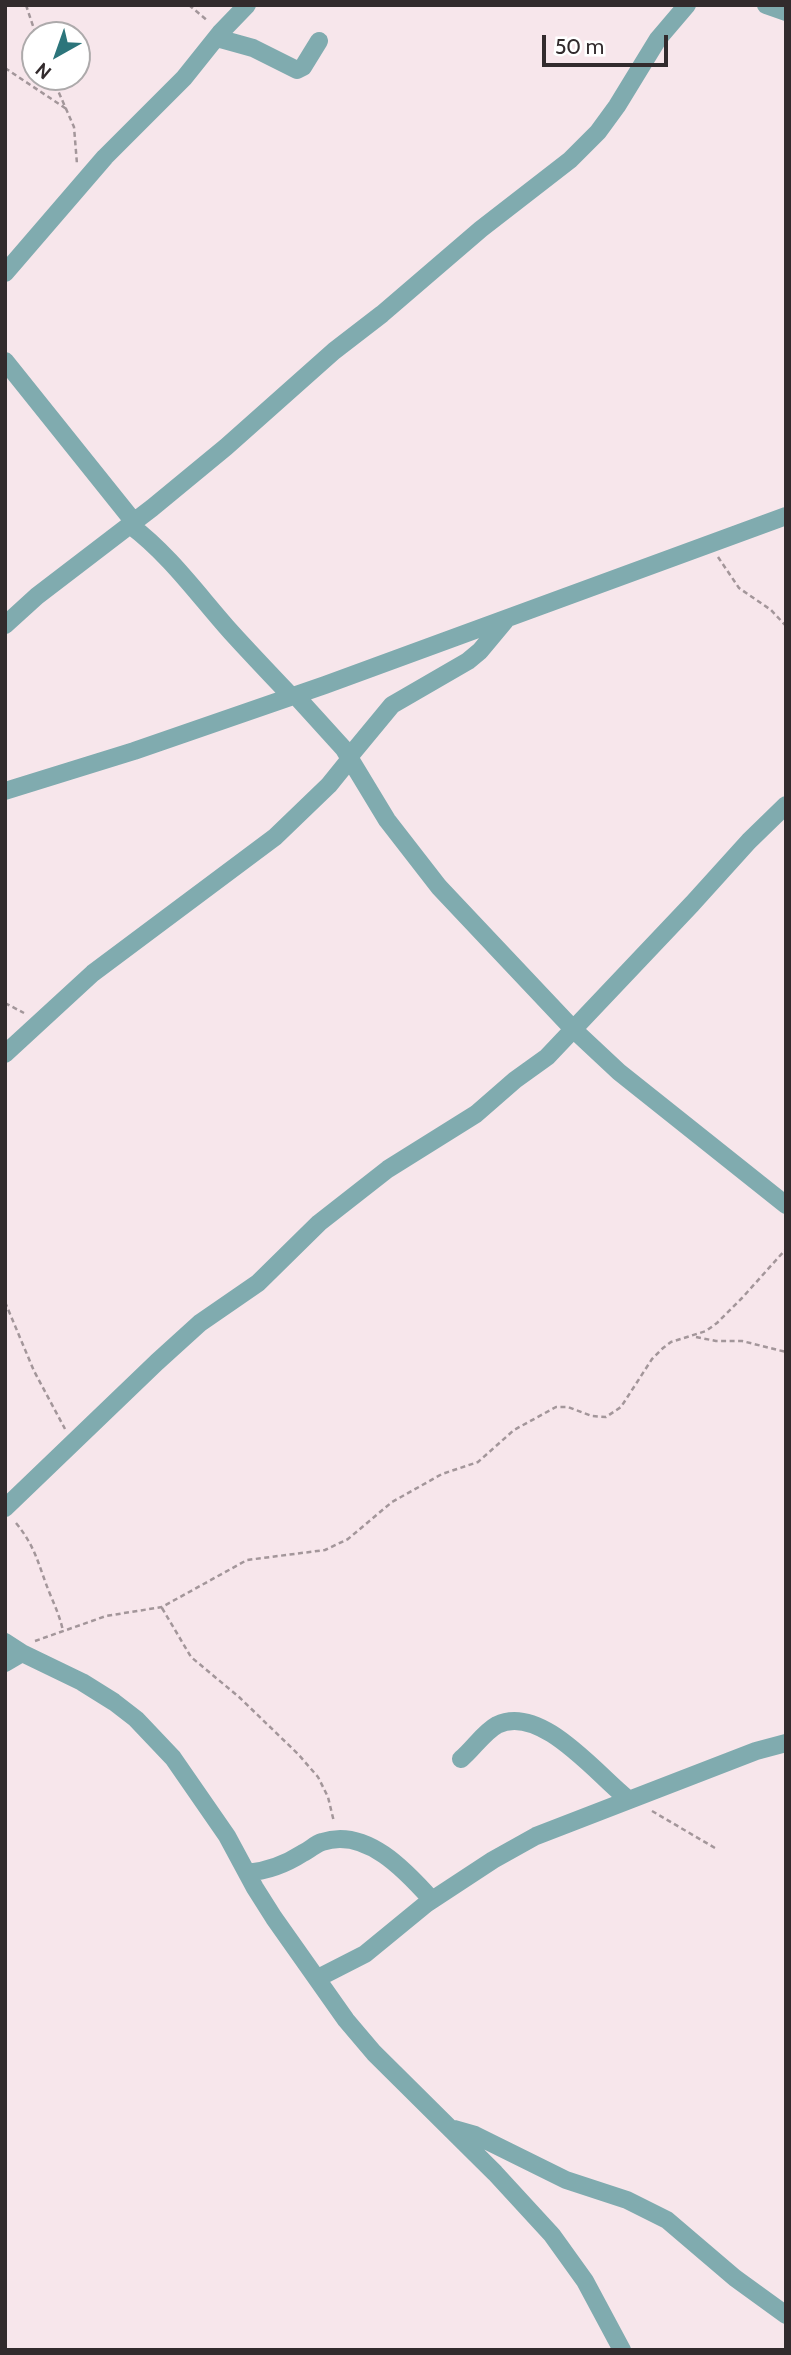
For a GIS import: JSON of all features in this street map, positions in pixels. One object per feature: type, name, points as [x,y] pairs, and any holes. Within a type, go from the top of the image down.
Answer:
[{"type":"street","points":[[5,273],[105,157],[184,78],[218,35],[247,5]]},
{"type":"street","points":[[5,625],[37,596],[226,447],[334,351],[382,314],[481,229],[570,160],[611,115],[658,39],[687,5]]},
{"type":"street","points":[[766,5],[786,12]]},
{"type":"street","points":[[218,35],[253,48],[297,70],[303,67],[319,41]]},
{"type":"street","points":[[5,361],[132,523],[183,574],[232,632],[327,728],[387,820],[439,887],[573,1029],[619,1072],[786,1205]]},
{"type":"street","points":[[5,791],[134,751],[293,696],[786,516]]},
{"type":"street","points":[[5,1054],[93,973],[275,837],[328,785],[392,705],[468,661],[506,620]]},
{"type":"street","points":[[8,1513],[69,1446],[200,1323],[258,1283],[319,1223],[388,1169],[476,1114],[547,1057],[786,805]]},
{"type":"street","points":[[12,1652],[82,1682],[114,1702],[136,1719],[173,1758],[227,1836],[274,1918],[346,2020],[374,2053],[451,2128],[552,2235],[585,2281],[622,2350]]},
{"type":"street","points":[[461,1759],[497,1725],[526,1723],[545,1731],[578,1752],[610,1785],[630,1798]]},
{"type":"street","points":[[318,1978],[365,1954],[432,1900],[492,1860],[536,1836],[755,1751],[786,1743]]},
{"type":"street","points":[[247,1873],[271,1868],[322,1842],[336,1839],[359,1842],[391,1860],[432,1900]]},
{"type":"street","points":[[451,2128],[475,2135],[566,2180],[626,2200],[667,2220],[735,2278],[786,2315]]},
{"type":"path","points":[[189,5],[218,35]]},
{"type":"path","points":[[5,68],[68,110]]},
{"type":"path","points":[[59,91],[74,127],[77,155],[76,191]]},
{"type":"path","points":[[708,544],[739,588],[771,610],[786,626]]},
{"type":"path","points":[[5,1003],[20,1010],[38,1024]]},
{"type":"path","points":[[12,1652],[63,1631],[121,1612],[162,1607],[247,1560],[316,1552],[348,1539],[392,1502],[442,1474],[478,1462],[514,1430],[556,1408],[568,1407],[592,1416],[606,1417],[621,1407],[646,1367],[663,1348],[671,1342],[706,1331],[727,1315],[786,1249]]},
{"type":"path","points":[[5,1302],[34,1371],[66,1433],[69,1446]]},
{"type":"path","points":[[693,1336],[716,1341],[741,1341],[786,1352]]},
{"type":"path","points":[[8,1513],[37,1554],[49,1592],[58,1609],[63,1631]]},
{"type":"path","points":[[162,1607],[191,1657],[248,1705],[318,1777],[328,1797],[336,1839]]},
{"type":"path","points":[[630,1798],[715,1848]]}]
